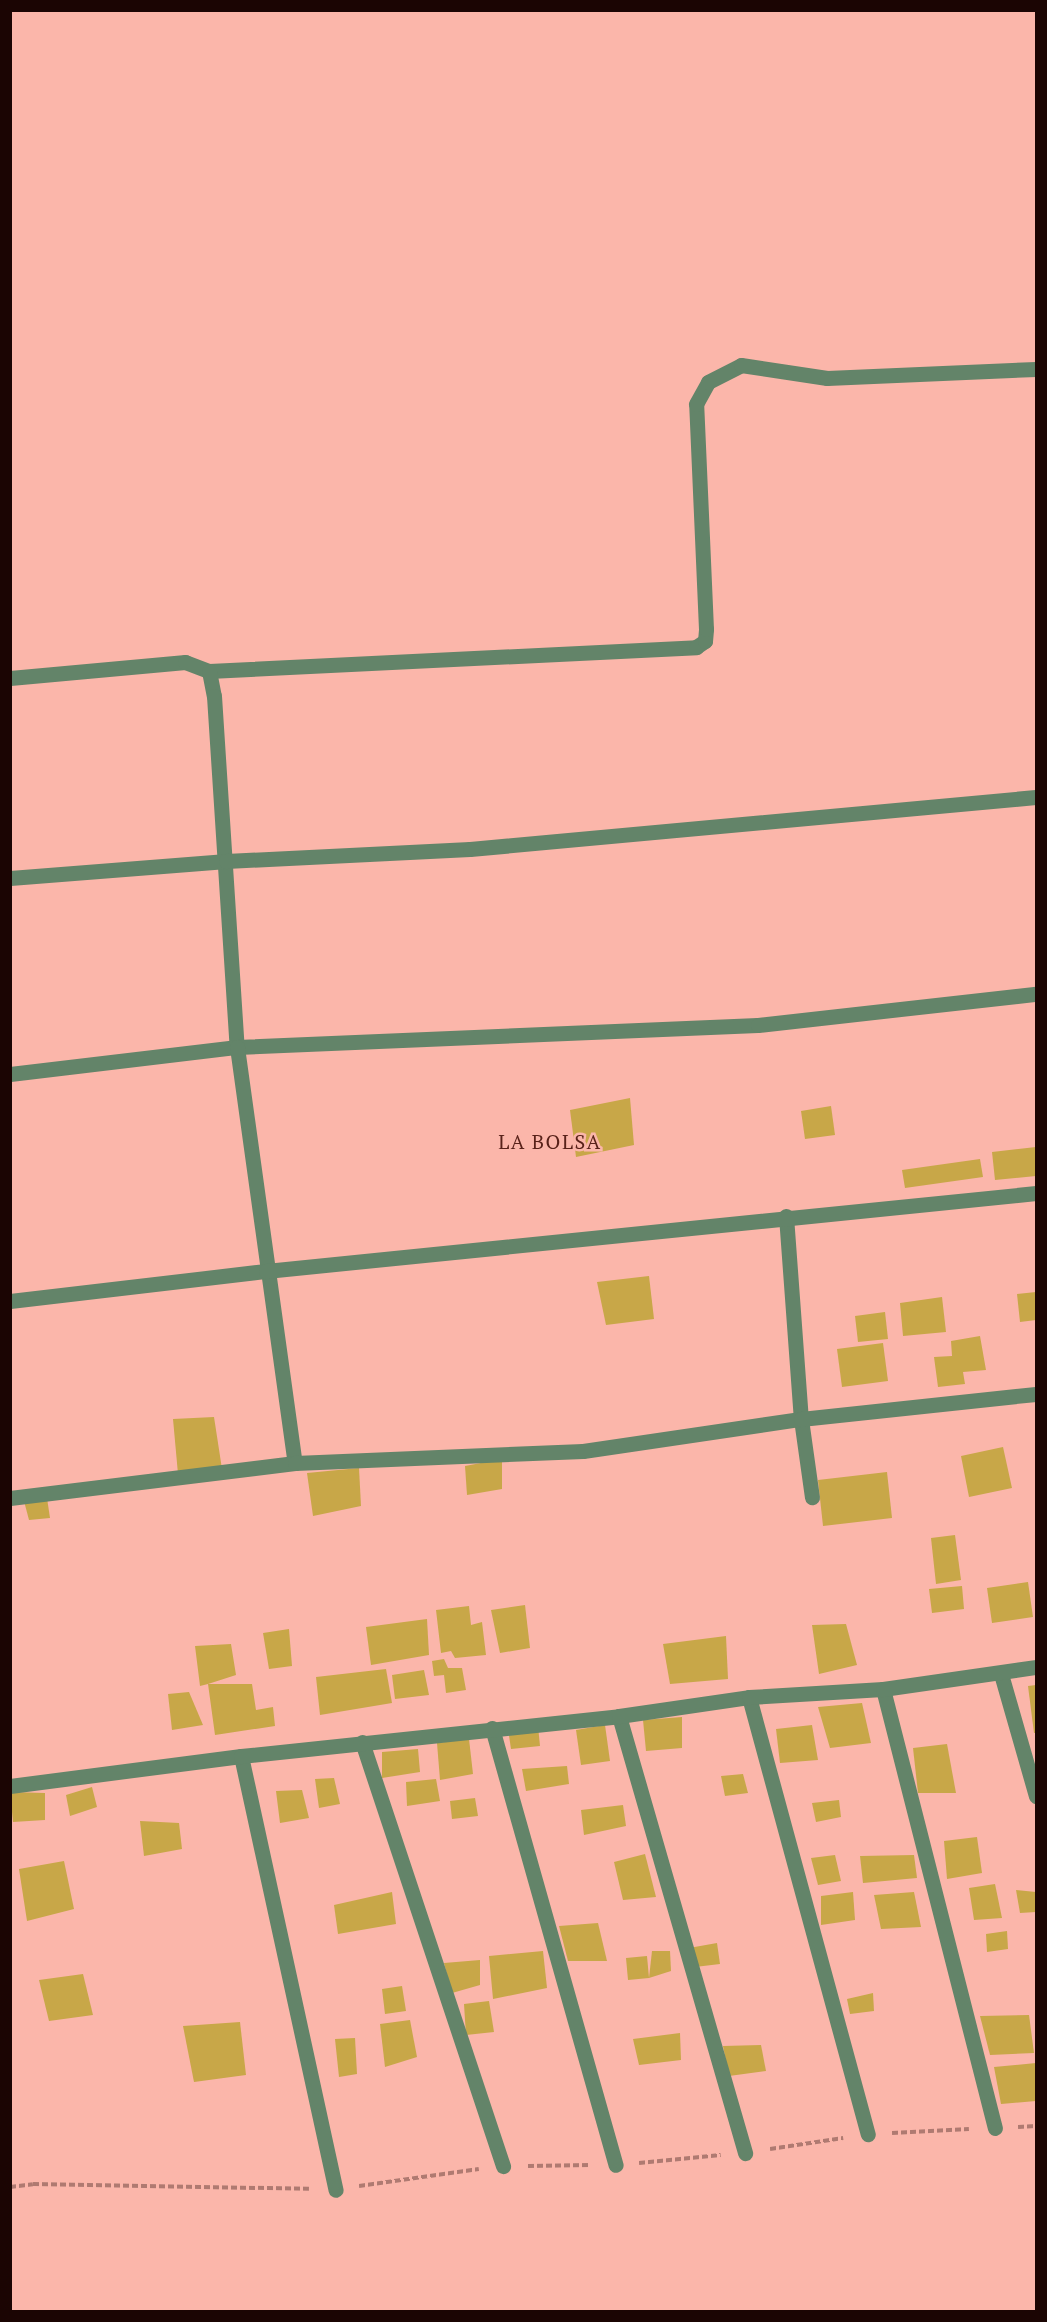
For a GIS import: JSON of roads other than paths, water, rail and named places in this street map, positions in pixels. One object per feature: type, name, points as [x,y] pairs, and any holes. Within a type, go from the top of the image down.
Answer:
[{"type":"street","points":[[10,678],[185,662],[209,671],[696,647],[705,641],[706,629],[696,404],[708,382],[741,365],[827,378],[1036,369]]},
{"type":"street","points":[[209,671],[214,696],[237,1047],[266,1271],[295,1463]]},
{"type":"street","points":[[10,878],[226,861],[470,849],[1036,797]]},
{"type":"street","points":[[10,1074],[237,1047],[758,1025],[1036,994]]},
{"type":"street","points":[[10,1301],[266,1271],[786,1216],[1036,1193]]},
{"type":"street","points":[[786,1216],[801,1419],[812,1497]]},
{"type":"street","points":[[10,1498],[295,1463],[583,1450],[801,1419],[1036,1394]]},
{"type":"street","points":[[10,1786],[362,1742],[619,1716],[749,1697],[883,1689],[1001,1674],[1036,1667]]},
{"type":"street","points":[[1001,1674],[1036,1796]]},
{"type":"street","points":[[883,1689],[994,2128]]},
{"type":"street","points":[[749,1697],[868,2134]]},
{"type":"street","points":[[619,1716],[745,2153]]},
{"type":"street","points":[[492,1728],[616,2165]]},
{"type":"street","points":[[362,1742],[502,2166]]},
{"type":"street","points":[[241,1756],[336,2190]]},
{"type":"district","name":"LA BOLSA","points":[[550,1141]]}]
